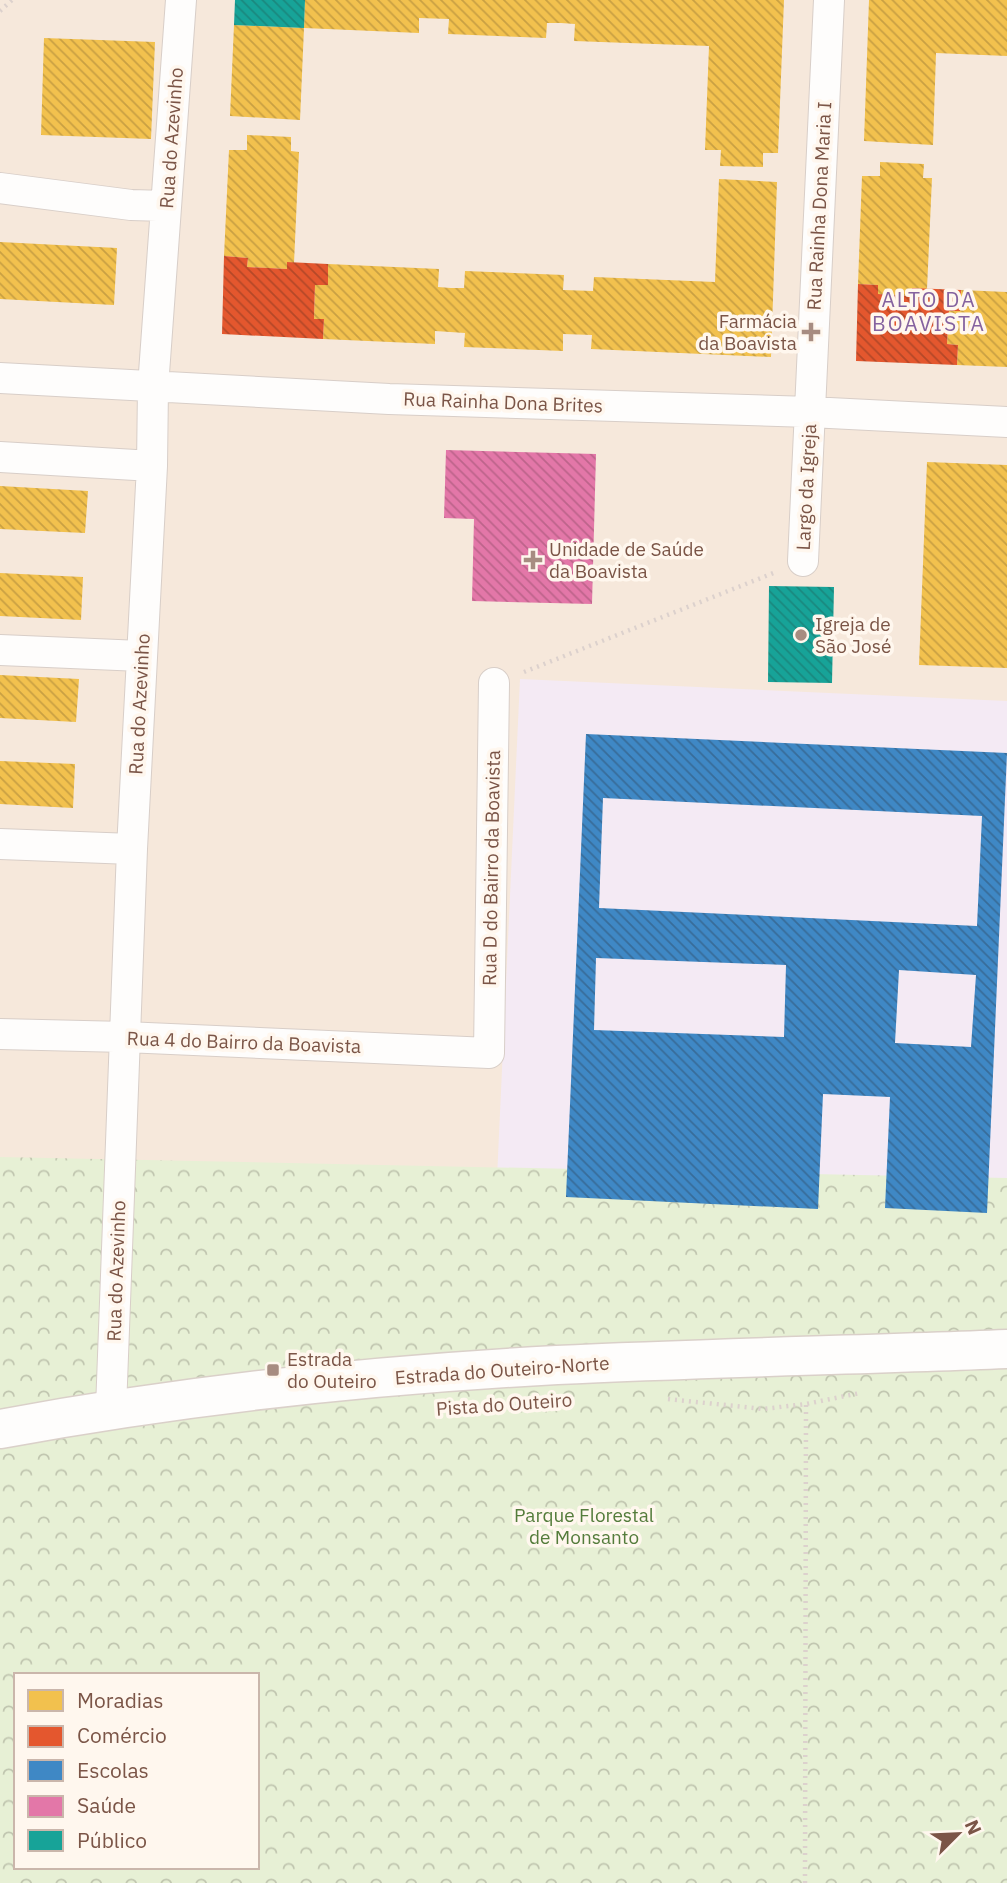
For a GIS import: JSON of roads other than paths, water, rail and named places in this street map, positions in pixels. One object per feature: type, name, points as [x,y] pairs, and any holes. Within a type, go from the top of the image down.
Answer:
[{"type":"street","name":"Rua do Azevinho","points":[[111,1409],[132,849],[152,466],[153,387],[181,0]]},
{"type":"street","name":"Rua Rainha Dona Maria I","points":[[810,412],[829,0]]},
{"type":"street","points":[[0,188],[131,205],[166,206]]},
{"type":"street","name":"Rua Rainha Dona Brites","points":[[0,378],[389,399],[810,412],[1007,422]]},
{"type":"street","name":"Largo da Igreja","points":[[803,561],[810,412]]},
{"type":"street","points":[[0,457],[152,466]]},
{"type":"street","points":[[0,650],[141,656]]},
{"type":"street","name":"Rua D do Bairro da Boavista","points":[[489,1053],[494,684]]},
{"type":"street","points":[[0,844],[132,849]]},
{"type":"street","name":"Rua 4 do Bairro da Boavista","points":[[0,1034],[489,1053]]},
{"type":"street","name":"Estrada do Outeiro-Norte","points":[[0,1429],[111,1409],[378,1378],[556,1365],[1007,1349]]},
{"type":"place","name":"Farmácia da Boavista","points":[[811,332]]},
{"type":"place","name":"Unidade de Saúde da Boavista","points":[[533,560]]},
{"type":"place","name":"Igreja de São José","points":[[801,635]]},
{"type":"place","name":"Estrada do Outeiro","points":[[273,1370]]},
{"type":"district","name":"ALTO DA BOAVISTA","points":[[929,311]]},
{"type":"park label","name":"Parque Florestal de Monsanto","points":[[584,1526]]}]
